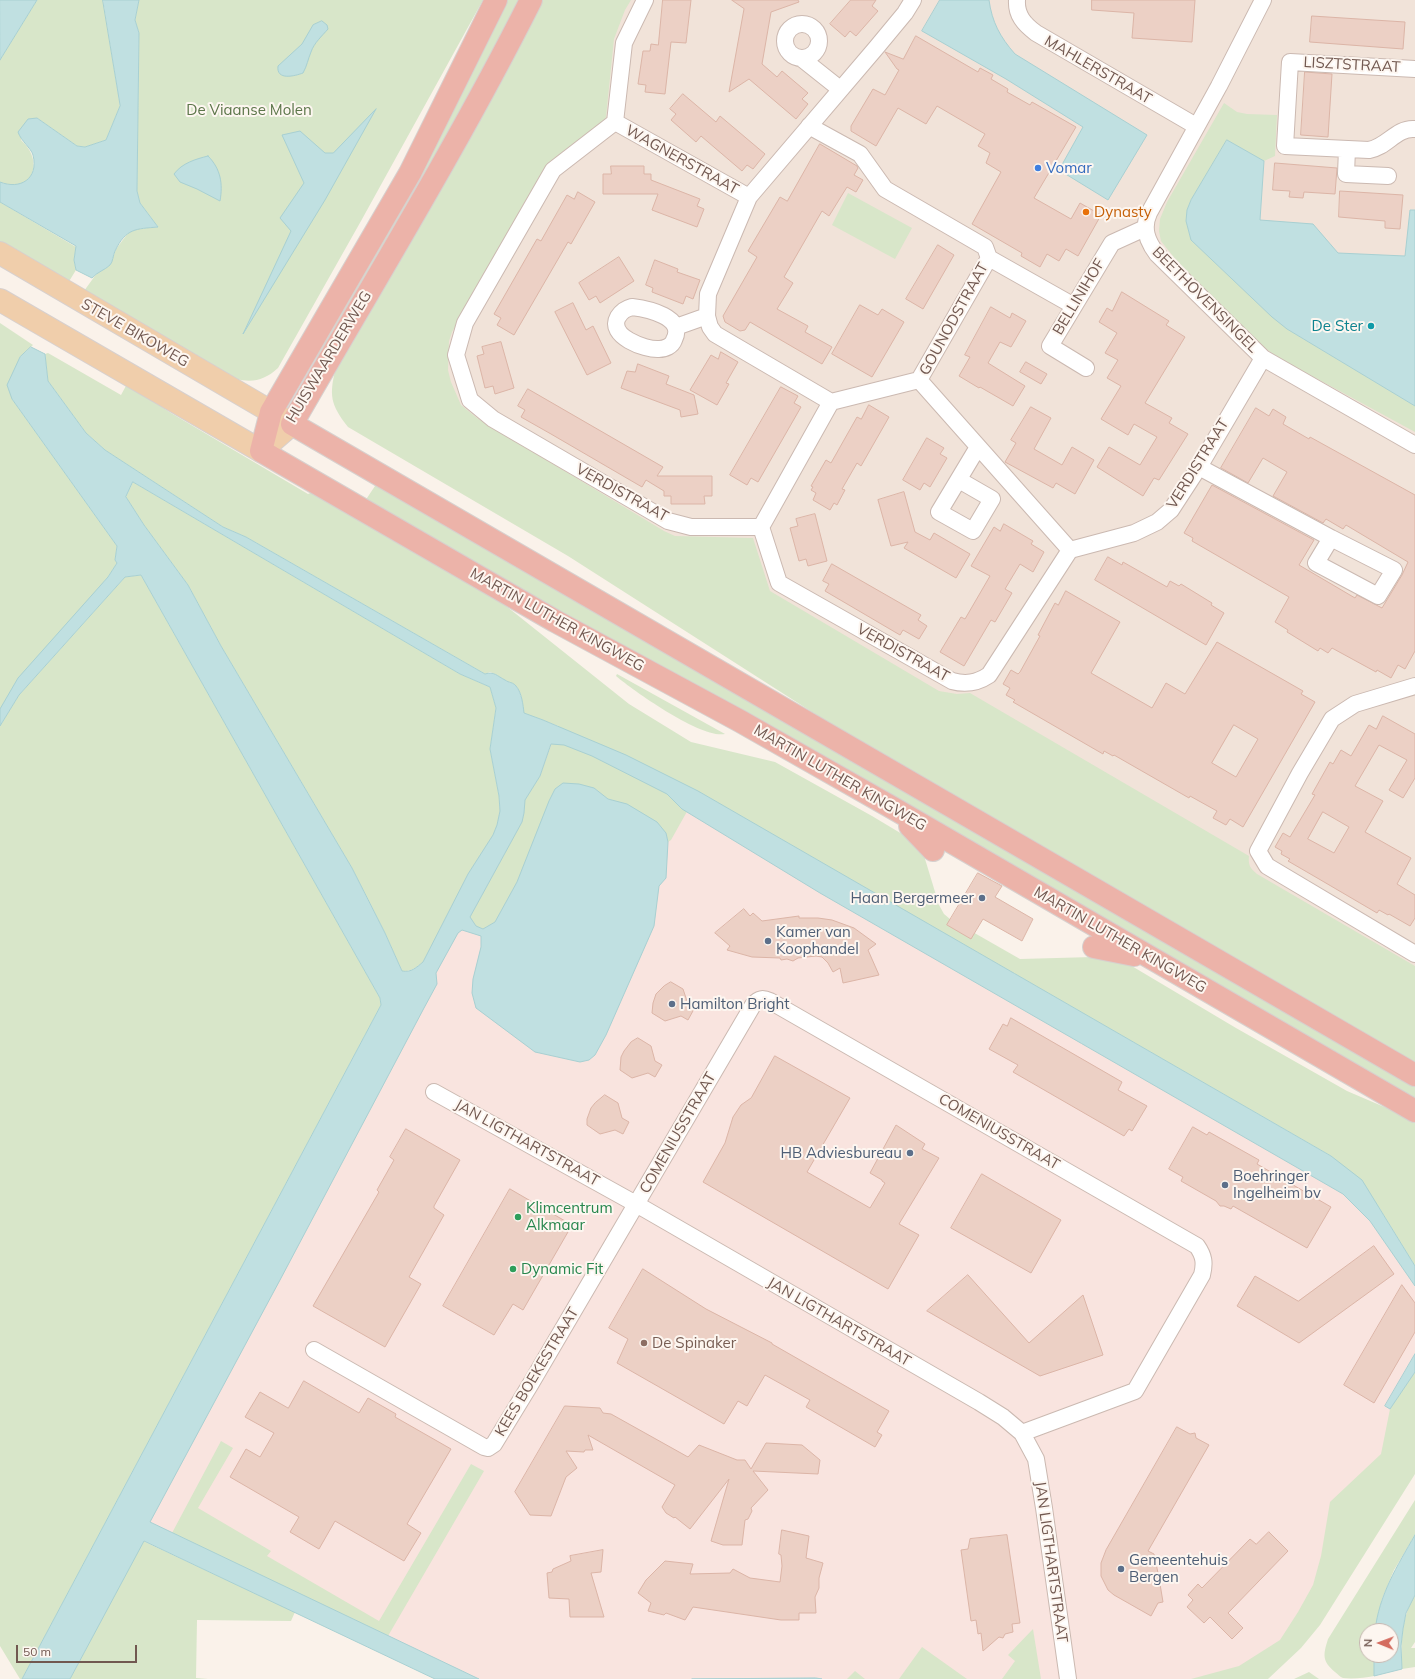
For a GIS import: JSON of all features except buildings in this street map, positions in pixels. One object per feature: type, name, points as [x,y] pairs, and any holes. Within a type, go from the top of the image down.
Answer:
[{"type":"highway","name":"HUISWAARDERWEG","points":[[261,451],[271,412],[410,172],[496,0]]},
{"type":"highway","name":"HUISWAARDERWEG","points":[[292,424],[442,164],[504,53],[531,0]]},
{"type":"highway","name":"MARTIN LUTHER KINGWEG","points":[[292,424],[1415,1075]]},
{"type":"highway","name":"MARTIN LUTHER KINGWEG","points":[[261,451],[562,624],[740,721],[893,808],[1415,1111]]},
{"type":"highway","points":[[893,808],[933,850]]},
{"type":"highway","points":[[1094,947],[1151,958]]},
{"type":"main road","name":"STEVE BIKOWEG","points":[[0,253],[271,412]]},
{"type":"main road","points":[[0,300],[261,451]]},
{"type":"main road","name":"MARTIN LUTHER KINGWEG","points":[[271,412],[292,424]]},
{"type":"main road","name":"HUISWAARDERWEG","points":[[261,451],[292,424]]},
{"type":"street","points":[[615,122],[624,44],[645,0]]},
{"type":"street","points":[[913,0],[905,13],[876,48],[749,197],[708,294],[706,316],[710,327],[715,334],[832,402],[919,380],[1070,550]]},
{"type":"street","name":"MAHLERSTRAAT","points":[[1017,0],[1017,7],[1024,24],[1036,33],[1196,126]]},
{"type":"street","name":"BEETHOVENSINGEL","points":[[1263,0],[1219,86],[1149,213],[1145,228],[1150,246],[1263,358],[1415,446]]},
{"type":"street","points":[[801,58],[840,89]]},
{"type":"street","name":"LISZTSTRAAT","points":[[1415,68],[1290,62],[1285,146],[1376,149],[1400,132],[1415,125]]},
{"type":"street","name":"WAGNERSTRAAT","points":[[615,122],[749,197]]},
{"type":"street","name":"VERDISTRAAT","points":[[615,122],[553,170],[465,323],[456,355],[470,400],[493,419],[668,521],[691,527],[761,528],[779,582],[952,681],[962,684],[980,681],[989,675],[1070,550],[1134,533],[1157,522],[1170,510],[1199,467],[1263,358]]},
{"type":"street","points":[[809,126],[860,154],[885,189],[985,247],[989,258],[1074,306]]},
{"type":"street","points":[[1347,149],[1346,174],[1388,176]]},
{"type":"street","name":"BELLINIHOF","points":[[1086,368],[1050,346],[1112,243],[1145,228]]},
{"type":"street","name":"GOUNODSTRAAT","points":[[919,380],[989,258]]},
{"type":"street","points":[[676,326],[706,316]]},
{"type":"street","points":[[761,528],[832,402]]},
{"type":"street","points":[[959,480],[978,447]]},
{"type":"street","points":[[1199,467],[1331,538]]},
{"type":"street","points":[[1415,686],[1355,704],[1332,719],[1300,772],[1258,850],[1267,866],[1415,954]]},
{"type":"street","name":"COMENIUSSTRAAT","points":[[636,1204],[753,1004],[757,1000],[764,999],[770,1001],[1197,1246],[1204,1259],[1202,1275],[1135,1391],[1022,1432]]},
{"type":"street","name":"JAN LIGTHARTSTRAAT","points":[[434,1092],[636,1204],[978,1402],[1003,1417],[1022,1432],[1036,1459],[1068,1679]]},
{"type":"street","name":"KEES BOEKESTRAAT","points":[[314,1350],[484,1447],[491,1446],[494,1444],[530,1385],[636,1204]]},
{"type":"shaded area","points":[[557,0],[1415,0],[1415,1045],[340,410]]},
{"type":"shaded area","points":[[541,727],[1324,1162],[1415,1275],[1415,1420],[1297,1636],[1225,1679],[455,1679],[128,1526]]},
{"type":"green space","points":[[37,0],[103,0],[120,106],[106,140],[85,147],[77,146],[37,118],[21,140],[28,148],[32,157],[34,166],[32,174],[21,184],[11,185],[0,182],[0,60]]},
{"type":"green space","name":"De Viaanse Molen","points":[[139,0],[483,0],[278,368],[258,380],[248,381],[236,379],[84,291],[97,273],[110,265],[116,249],[128,233],[135,229],[158,227],[140,203],[137,191],[139,33],[135,20]]},
{"type":"green space","points":[[506,0],[520,0],[450,131],[320,357],[316,355]]},
{"type":"green space","points":[[542,0],[631,0],[625,10],[614,39],[606,117],[603,123],[549,168],[452,332],[449,341],[448,370],[451,382],[461,405],[477,418],[664,531],[675,536],[753,538],[770,591],[939,691],[957,694],[970,693],[1249,856],[1250,866],[1257,874],[1415,966],[1415,1064],[834,726],[568,556],[348,427],[334,405],[332,385],[336,367]]},
{"type":"green space","points":[[1224,103],[1237,112],[1247,114],[1277,115],[1275,156],[1264,161],[1227,140],[1191,200],[1187,210],[1186,221],[1191,240],[1272,317],[1287,329],[1415,406],[1415,432],[1277,357],[1244,332],[1176,260],[1161,241],[1159,231],[1160,219],[1167,202]]},
{"type":"green space","points":[[848,193],[912,228],[895,259],[832,225]]},
{"type":"green space","points":[[0,202],[76,247],[74,260],[76,270],[68,283],[0,245]]},
{"type":"green space","points":[[0,323],[33,345],[20,357],[12,399],[117,546],[115,560],[117,563],[108,577],[0,709]]},
{"type":"green space","points":[[48,353],[121,395],[127,384],[171,413],[308,494],[313,492],[496,598],[629,704],[691,742],[775,762],[907,837],[922,849],[939,905],[944,914],[950,919],[1020,959],[1093,957],[1125,962],[1236,1028],[1347,1091],[1403,1115],[1415,1122],[1415,1266],[1380,1209],[1331,1156],[698,792],[671,840],[668,842],[666,833],[627,805],[608,799],[594,788],[555,789],[517,882],[495,922],[483,929],[476,926],[470,917],[522,822],[525,800],[540,776],[558,726],[523,713],[520,693],[513,684],[490,672],[485,674],[246,537],[223,527],[105,450],[86,433],[48,381],[45,354]]},
{"type":"green space","points":[[133,482],[460,674],[490,687],[496,708],[490,749],[499,796],[500,811],[497,825],[493,835],[468,874],[423,962],[414,969],[402,971],[385,933],[352,868],[221,646],[188,585],[144,525],[126,497]]},
{"type":"green space","points":[[377,483],[1415,1086],[1415,1098],[365,501]]},
{"type":"green space","points":[[141,575],[380,998],[381,1005],[22,1679],[20,1679],[0,1646],[0,726],[19,695],[125,577]]},
{"type":"green space","points":[[617,674],[725,734],[714,734],[685,722],[638,693],[616,676]]},
{"type":"green space","points":[[1415,1372],[1415,1474],[1320,1625],[1301,1648],[1268,1679],[1191,1679],[1239,1666],[1280,1640],[1313,1585],[1321,1556],[1330,1502],[1381,1454],[1390,1409]]},
{"type":"green space","points":[[221,1441],[233,1448],[198,1508],[271,1551],[267,1556],[379,1621],[471,1464],[484,1471],[388,1636],[172,1533]]},
{"type":"green space","points":[[1415,1500],[1415,1535],[1394,1570],[1382,1599],[1377,1623],[1359,1623],[1359,1663],[1374,1663],[1374,1676],[1343,1678],[1340,1676],[1326,1661],[1325,1649],[1328,1639]]},
{"type":"green space","points":[[143,1541],[295,1612],[291,1621],[197,1620],[196,1678],[208,1679],[70,1679]]},
{"type":"green space","points":[[1415,1595],[1415,1642],[1411,1648],[1415,1648],[1415,1667],[1402,1669],[1402,1640],[1404,1621],[1410,1603]]},
{"type":"green space","points":[[1033,1629],[1041,1679],[1002,1679],[1015,1661],[1008,1655]]},
{"type":"green space","points":[[922,1647],[967,1679],[899,1679]]},
{"type":"green space","points":[[855,1671],[865,1679],[847,1679]]},
{"type":"green space","points":[[1309,1672],[1319,1679],[1294,1679]]},
{"type":"water","points":[[0,0],[37,0],[0,60]]},
{"type":"water","points":[[103,0],[139,0],[135,20],[139,33],[137,191],[140,203],[158,227],[138,229],[128,234],[119,243],[110,265],[92,278],[76,270],[74,260],[76,246],[0,202],[0,182],[14,185],[21,183],[30,176],[33,170],[33,155],[18,132],[28,119],[37,118],[77,146],[85,147],[106,140],[120,106]]},
{"type":"water","points":[[940,0],[989,0],[992,15],[998,29],[1015,54],[1147,135],[1108,200],[1059,170],[1083,127],[1006,79],[922,31]]},
{"type":"water","points":[[322,21],[327,25],[328,29],[314,46],[303,73],[287,76],[280,74],[278,71],[278,66],[302,44],[313,25]]},
{"type":"water","points":[[376,109],[325,200],[243,334],[291,231],[280,218],[304,183],[282,135],[300,131],[325,153],[333,153]]},
{"type":"water","points":[[1227,140],[1264,161],[1260,220],[1313,224],[1338,253],[1405,256],[1410,210],[1415,210],[1415,406],[1287,329],[1272,317],[1191,240],[1186,221],[1187,210],[1191,200]]},
{"type":"water","points":[[208,156],[216,166],[220,177],[220,201],[180,182],[174,174],[185,164]]},
{"type":"water","points":[[31,347],[45,354],[48,381],[86,433],[105,450],[223,527],[246,537],[485,674],[493,674],[514,684],[521,696],[524,713],[626,755],[698,791],[1331,1156],[1362,1180],[1415,1266],[1415,1286],[1370,1221],[1343,1194],[820,893],[682,809],[667,794],[592,756],[564,745],[551,744],[540,776],[525,800],[522,822],[470,917],[476,926],[483,929],[495,922],[517,882],[549,801],[555,789],[563,783],[579,784],[594,788],[608,799],[627,804],[657,822],[666,833],[668,842],[666,878],[659,886],[654,926],[606,1035],[595,1055],[589,1060],[580,1062],[535,1052],[476,1008],[472,993],[473,979],[481,947],[481,936],[462,930],[458,933],[436,973],[437,984],[150,1522],[479,1679],[435,1679],[144,1541],[70,1679],[22,1679],[381,1005],[380,998],[141,575],[125,577],[19,695],[0,726],[0,709],[18,678],[108,577],[117,563],[115,560],[117,546],[12,399],[7,385],[20,357]],"holes":[[[133,482],[460,674],[490,687],[496,708],[490,749],[499,796],[500,811],[493,835],[468,874],[423,962],[416,968],[402,971],[385,933],[352,868],[221,646],[188,585],[144,525],[126,497]]]},
{"type":"water","points":[[1415,1354],[1415,1372],[1390,1409],[1385,1406]]},
{"type":"water","points":[[1415,1535],[1415,1595],[1406,1613],[1403,1629],[1401,1646],[1402,1669],[1374,1676],[1374,1663],[1399,1663],[1399,1623],[1376,1623],[1380,1605],[1402,1558]]},
{"type":"water","points":[[816,1678],[822,1679],[692,1679]]},
{"type":"place","name":"Vomar","points":[[1038,168]]},
{"type":"place","name":"Dynasty","points":[[1086,212]]},
{"type":"place","name":"De Ster","points":[[1371,326]]},
{"type":"place","name":"Haan Bergermeer","points":[[982,898]]},
{"type":"place","name":"Kamer van Koophandel","points":[[768,941]]},
{"type":"place","name":"Hamilton Bright","points":[[672,1004]]},
{"type":"place","name":"HB Adviesbureau","points":[[910,1153]]},
{"type":"place","name":"Boehringer Ingelheim bv","points":[[1225,1185]]},
{"type":"place","name":"Klimcentrum Alkmaar","points":[[518,1217]]},
{"type":"place","name":"Dynamic Fit","points":[[513,1269]]},
{"type":"place","name":"De Spinaker","points":[[644,1343]]},
{"type":"place","name":"Gemeentehuis Bergen","points":[[1121,1569]]}]
